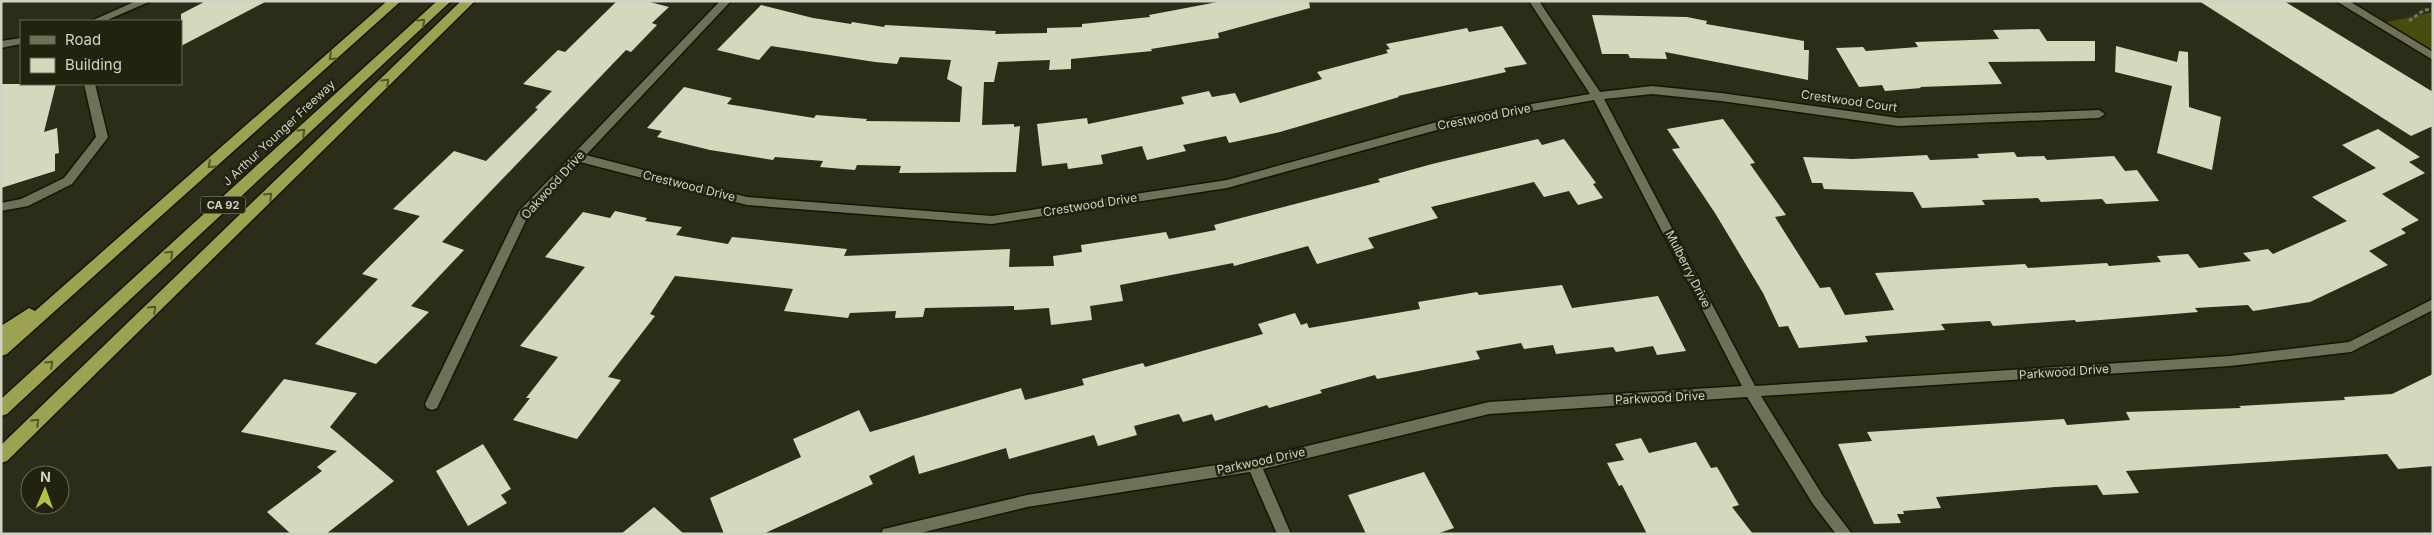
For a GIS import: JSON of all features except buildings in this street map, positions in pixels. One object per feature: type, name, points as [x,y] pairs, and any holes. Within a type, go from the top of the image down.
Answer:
[{"type":"highway","name":"J Arthur Younger Freeway","points":[[1,350],[395,1]]},
{"type":"highway","name":"J Arthur Younger Freeway","points":[[1,409],[445,1]]},
{"type":"highway","points":[[1,456],[469,1]]},
{"type":"highway","points":[[1,334],[109,255]]},
{"type":"street","points":[[98,20],[146,1]]},
{"type":"street","name":"Oakwood Drive","points":[[432,404],[523,214],[726,1]]},
{"type":"street","name":"Mulberry Drive","points":[[1534,1],[1598,96],[1752,393],[1818,500],[1845,534]]},
{"type":"street","points":[[2342,1],[2433,57]]},
{"type":"street","points":[[1,45],[20,41]]},
{"type":"street","points":[[1,207],[24,203],[68,181],[102,137],[89,85]]},
{"type":"street","name":"Crestwood Court","points":[[1598,96],[1652,90],[1721,97],[1898,122],[2099,114]]},
{"type":"street","name":"Crestwood Drive","points":[[577,157],[747,201],[992,220],[1227,184],[1455,121],[1598,96]]},
{"type":"street","name":"Parkwood Drive","points":[[888,534],[1027,501],[1254,465],[1489,408],[1752,393],[2230,361],[2351,347],[2433,304]]},
{"type":"street","points":[[1254,465],[1284,534]]},
{"type":"path","points":[[2412,20],[2424,10],[2433,9]]},
{"type":"shaded area","points":[[2433,12],[2433,57],[2379,24]]}]
